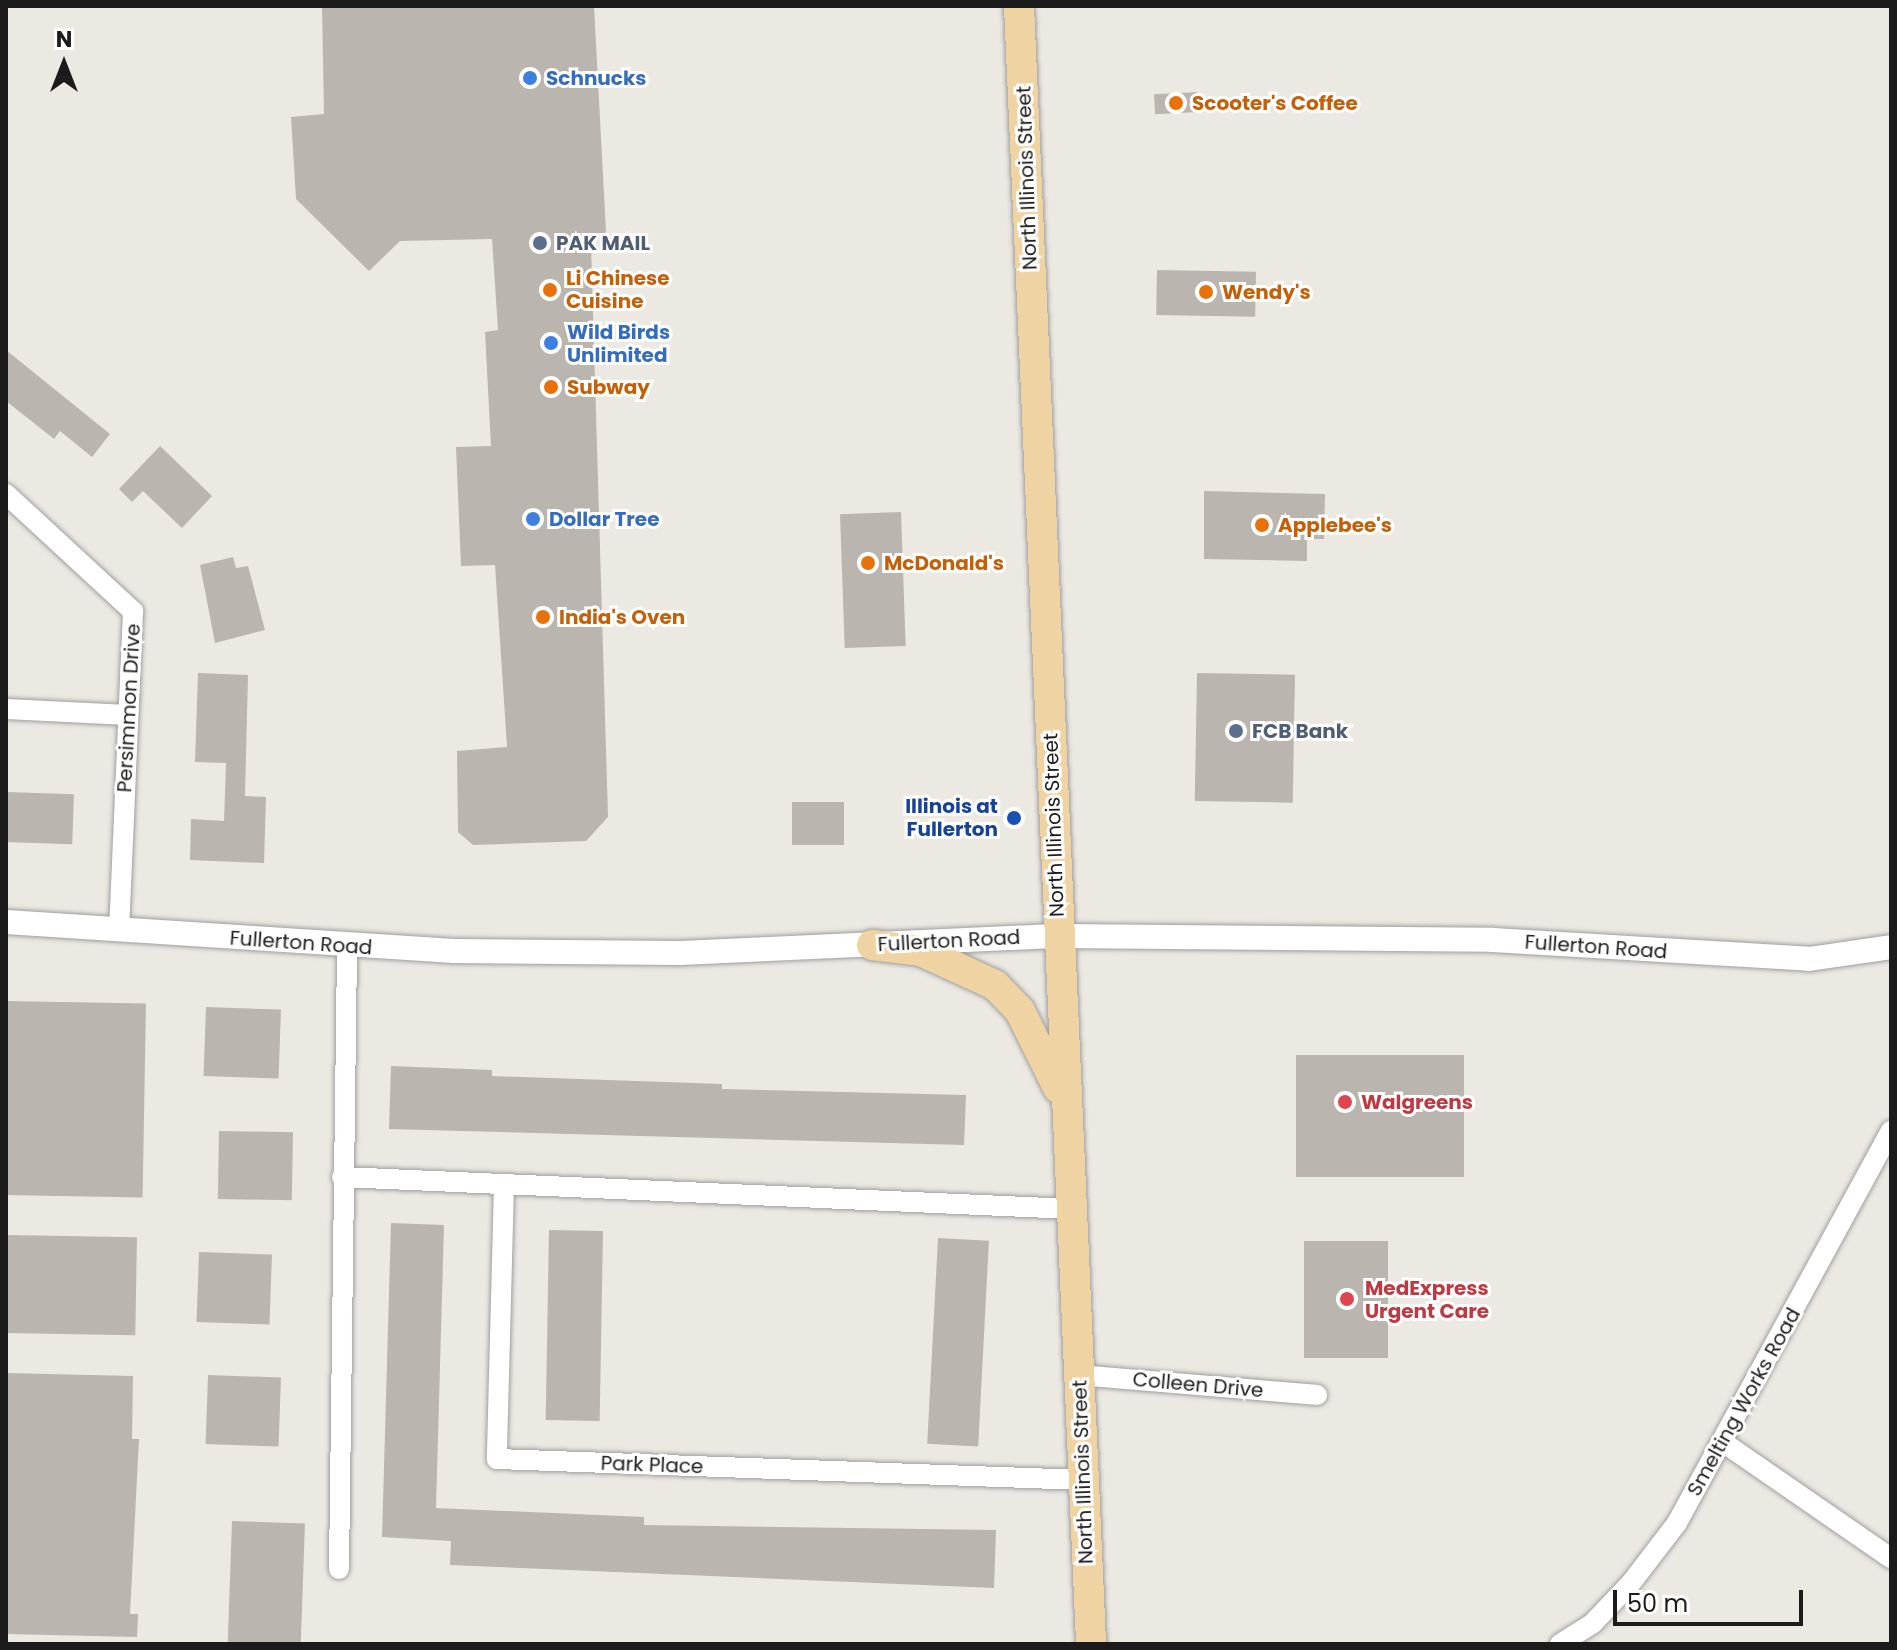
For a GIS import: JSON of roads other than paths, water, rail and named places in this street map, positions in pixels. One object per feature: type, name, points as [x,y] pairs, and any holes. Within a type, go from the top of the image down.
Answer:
[{"type":"main road","name":"North Illinois Street","points":[[1019,6],[1091,1644]]},
{"type":"main road","points":[[872,945],[921,951],[995,985],[1044,1051],[1067,1111]]},
{"type":"street","name":"Persimmon Drive","points":[[6,494],[133,611],[119,930]]},
{"type":"street","points":[[6,709],[128,715]]},
{"type":"street","name":"Fullerton Road","points":[[6,922],[347,946],[681,953],[1059,936],[1493,940],[1809,959],[1891,947]]},
{"type":"street","points":[[339,1569],[347,946]]},
{"type":"street","name":"Smelting Works Road","points":[[1560,1644],[1593,1623],[1631,1583],[1724,1443],[1891,1131]]},
{"type":"street","points":[[342,1177],[1072,1209]]},
{"type":"street","name":"Park Place","points":[[504,1184],[497,1459],[1083,1480]]},
{"type":"street","name":"Colleen Drive","points":[[1079,1375],[1317,1395]]},
{"type":"street","points":[[1724,1443],[1891,1558]]},
{"type":"place","name":"Schnucks","points":[[530,78]]},
{"type":"place","name":"Scooter's Coffee","points":[[1176,103]]},
{"type":"place","name":"PAK MAIL","points":[[540,243]]},
{"type":"place","name":"Li Chinese Cuisine","points":[[550,290]]},
{"type":"place","name":"Wendy's","points":[[1206,292]]},
{"type":"place","name":"Wild Birds Unlimited","points":[[551,343]]},
{"type":"place","name":"Subway","points":[[551,387]]},
{"type":"place","name":"Dollar Tree","points":[[533,519]]},
{"type":"place","name":"Applebee's","points":[[1262,525]]},
{"type":"place","name":"McDonald's","points":[[868,563]]},
{"type":"place","name":"India's Oven","points":[[543,617]]},
{"type":"place","name":"FCB Bank","points":[[1236,731]]},
{"type":"place","name":"Illinois at Fullerton","points":[[1014,818]]},
{"type":"place","name":"Walgreens","points":[[1345,1102]]},
{"type":"place","name":"MedExpress Urgent Care","points":[[1347,1299]]}]
